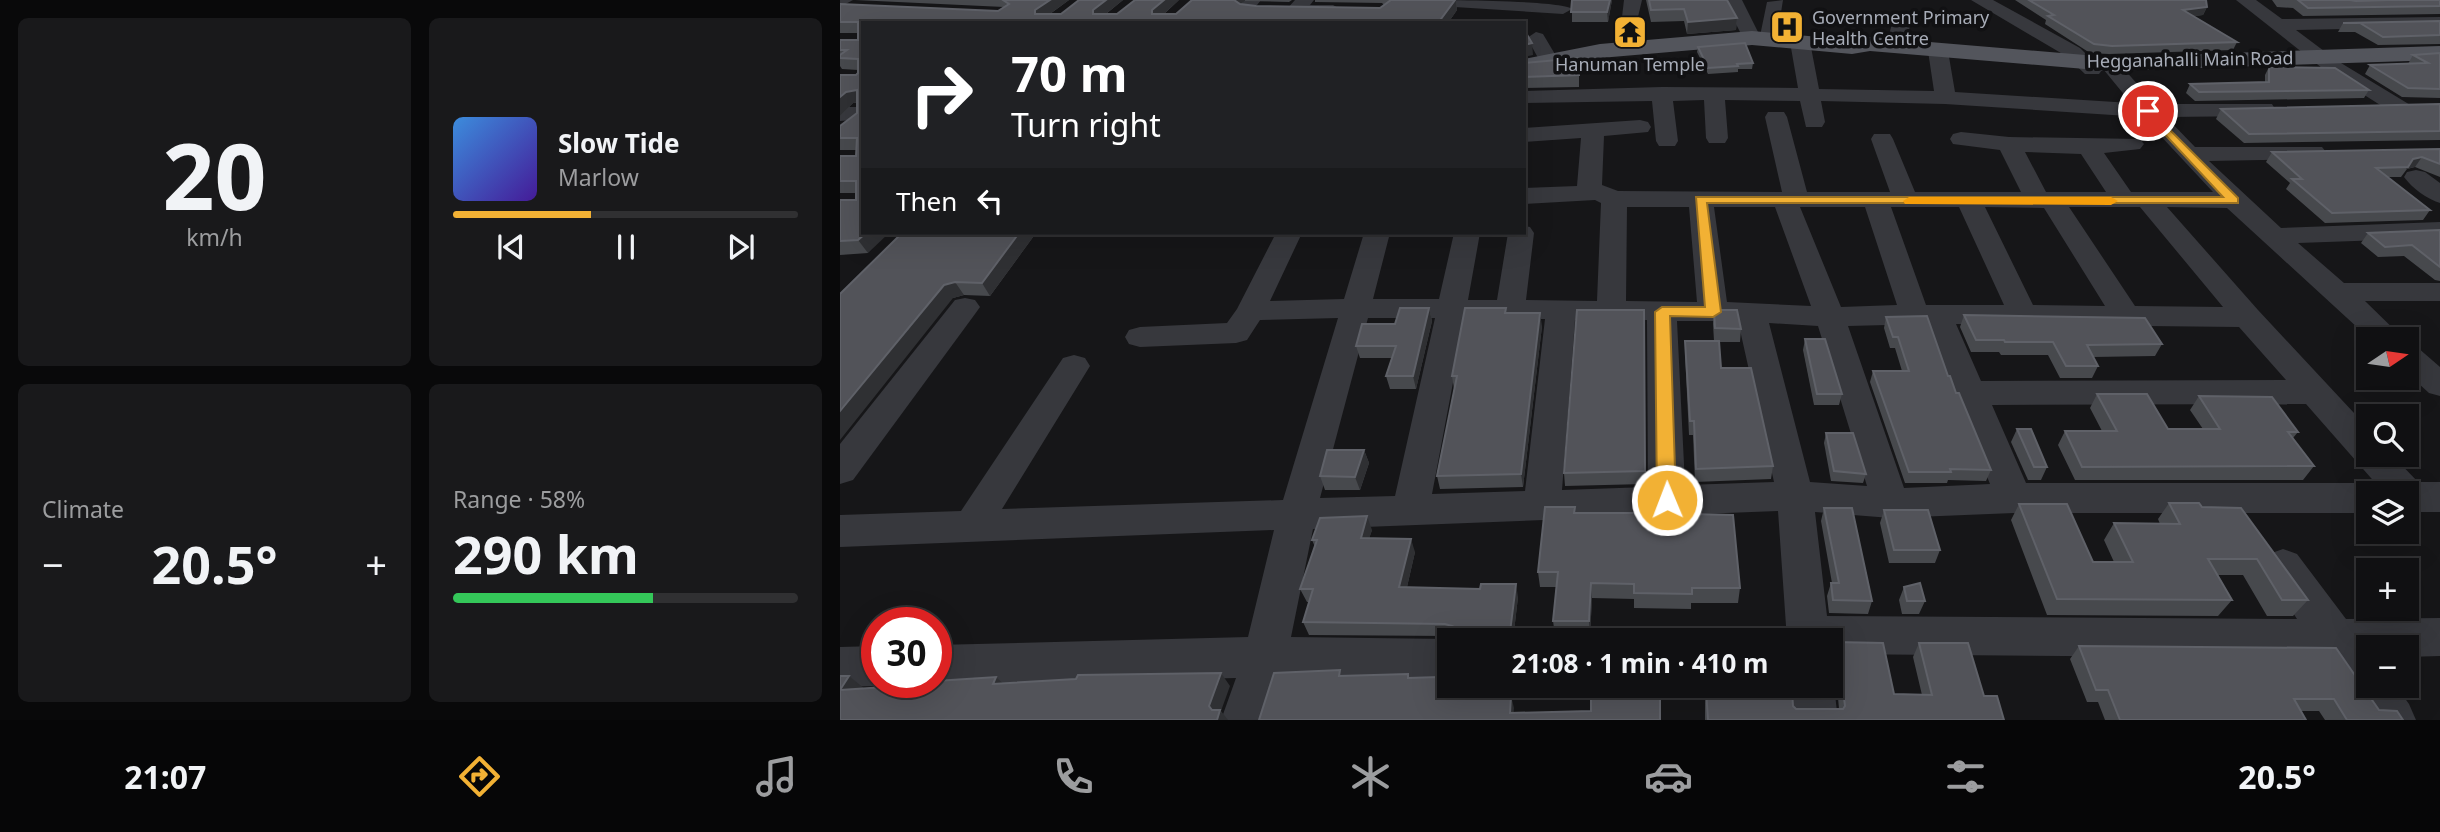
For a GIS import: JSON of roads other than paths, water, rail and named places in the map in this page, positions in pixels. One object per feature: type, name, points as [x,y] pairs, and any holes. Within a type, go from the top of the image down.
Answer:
[{"type":"main road","points":[[1526,66],[1600,51],[1760,39],[1853,47],[1870,44],[1896,46],[1939,55]]},
{"type":"main road","points":[[1853,47],[1872,54],[1939,55],[2100,67],[2323,60],[2440,62]]},
{"type":"main road","name":"Hegganahalli Main Road","points":[[2323,60],[2440,53]]},
{"type":"street","points":[[1423,0],[1565,4],[1562,23],[1530,32],[1549,61]]},
{"type":"street","points":[[1733,0],[1760,39]]},
{"type":"street","points":[[1980,0],[2100,67],[2148,111],[2271,236],[2376,327]]},
{"type":"street","points":[[2245,0],[2323,60],[2397,107],[2435,144]]},
{"type":"street","points":[[2341,0],[2379,3],[2376,0]]},
{"type":"street","points":[[1760,39],[1776,2]]},
{"type":"street","points":[[1243,11],[1288,7],[1357,11]]},
{"type":"street","points":[[1896,46],[1902,20]]},
{"type":"street","points":[[2278,25],[2440,22]]},
{"type":"street","points":[[1800,43],[1814,122]]},
{"type":"street","points":[[1939,55],[1945,99]]},
{"type":"street","points":[[1662,93],[1667,141]]},
{"type":"street","points":[[1714,93],[1717,138]]},
{"type":"street","points":[[1526,97],[1714,93],[1945,99],[2148,111],[2287,108]]},
{"type":"street","points":[[2356,107],[2440,106]]},
{"type":"street","points":[[840,114],[861,113]]},
{"type":"street","points":[[840,130],[861,114]]},
{"type":"street","points":[[1776,117],[1791,200],[1891,503]]},
{"type":"street","points":[[1526,135],[1640,127]]},
{"type":"street","points":[[1593,130],[1602,195],[1611,311]]},
{"type":"street","points":[[1882,139],[1906,201]]},
{"type":"street","points":[[1961,139],[2088,147],[2132,144]]},
{"type":"street","points":[[2009,144],[2126,316]]},
{"type":"street","points":[[2088,147],[2248,317],[2356,437]]},
{"type":"street","points":[[2189,154],[2343,151]]},
{"type":"street","points":[[2416,177],[2440,195]]},
{"type":"street","points":[[1526,196],[2046,202],[2234,200]]},
{"type":"street","points":[[1700,200],[1713,312]]},
{"type":"street","points":[[1876,201],[1926,314],[1970,393],[2014,498]]},
{"type":"street","points":[[1969,201],[2023,315]]},
{"type":"street","points":[[2271,236],[2440,230]]},
{"type":"street","points":[[1140,337],[1236,333],[1251,311],[1288,235]]},
{"type":"street","points":[[1244,720],[1265,657],[1297,514],[1376,235]]},
{"type":"street","points":[[1411,509],[1467,235]]},
{"type":"street","points":[[1510,310],[1521,235]]},
{"type":"street","points":[[2337,292],[2440,292]]},
{"type":"street","points":[[840,470],[965,307]]},
{"type":"street","points":[[1251,311],[1354,308],[1751,312],[1830,317],[1926,314],[2248,317]]},
{"type":"street","points":[[1542,505],[1561,310]]},
{"type":"street","points":[[1662,312],[1667,500]]},
{"type":"street","points":[[1751,312],[1795,496],[1807,628]]},
{"type":"street","points":[[972,527],[1074,366]]},
{"type":"street","points":[[1970,393],[2315,392]]},
{"type":"street","points":[[2384,467],[2398,481]]},
{"type":"street","points":[[840,531],[1795,496],[1891,503],[2014,498],[2356,498]]},
{"type":"street","points":[[2235,499],[2356,668]]},
{"type":"street","points":[[1843,638],[2440,637]]},
{"type":"street","points":[[952,665],[1265,657],[1437,659]]},
{"type":"street","points":[[840,667],[861,666]]},
{"type":"street","points":[[1813,698],[1815,720]]},
{"type":"street","points":[[2377,698],[2393,720]]},
{"type":"place","name":"Government Primary Health Centre","points":[[1787,27]]},
{"type":"place","name":"Hanuman Temple","points":[[1630,32]]}]
